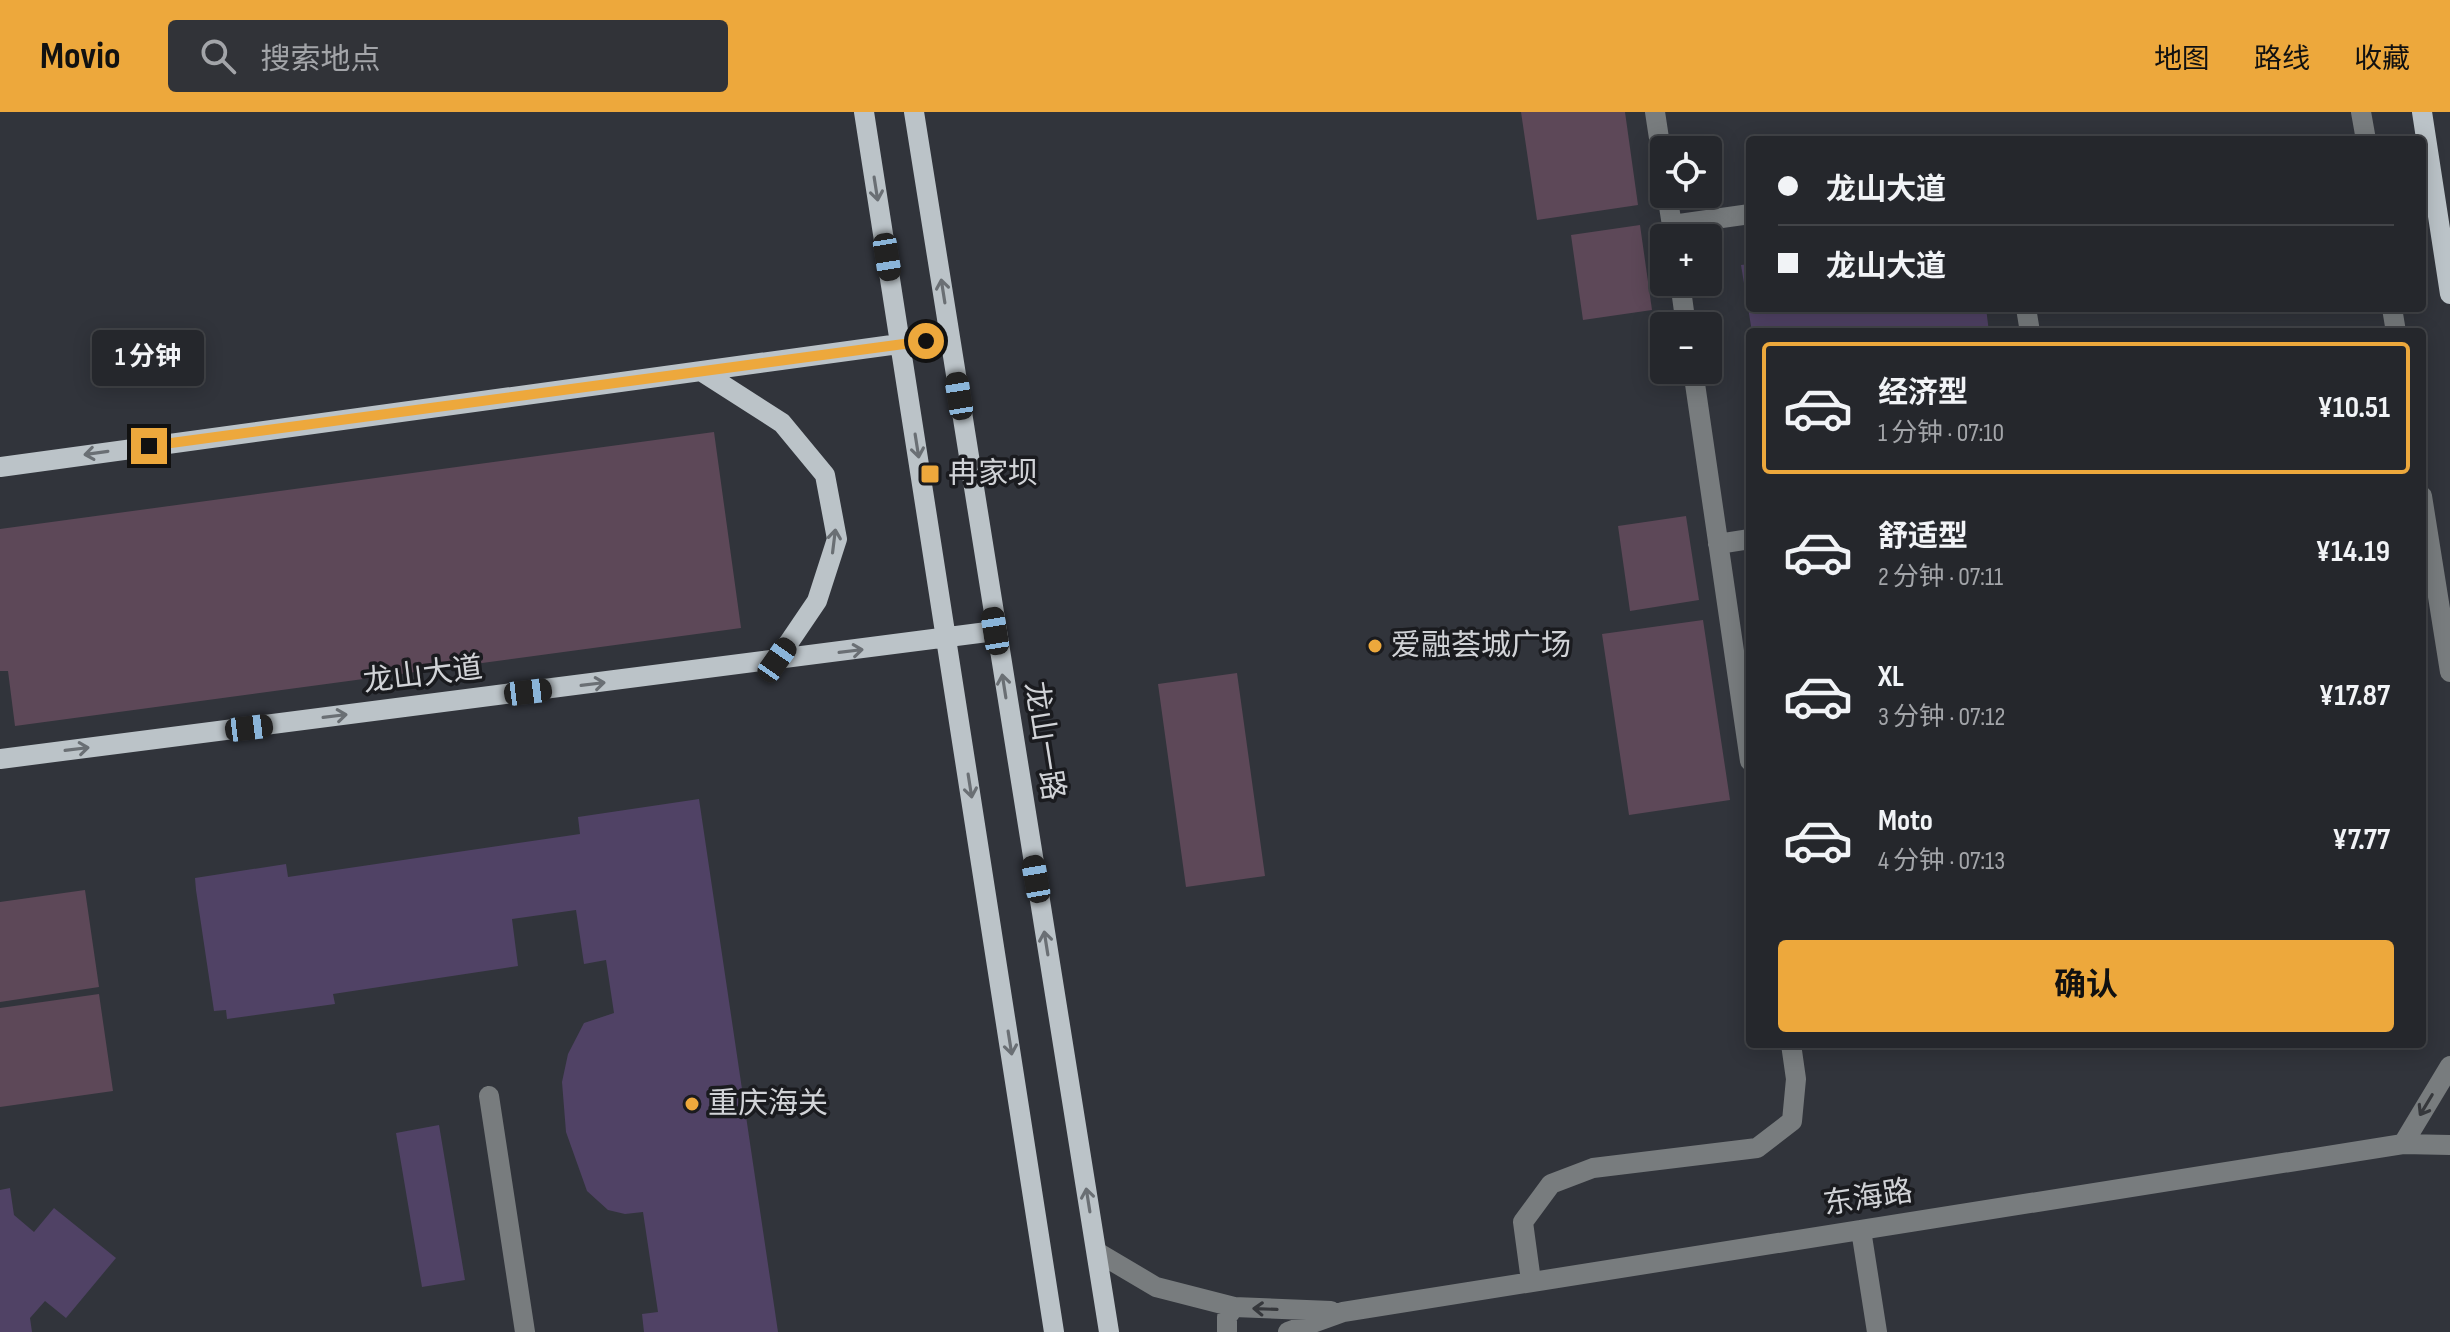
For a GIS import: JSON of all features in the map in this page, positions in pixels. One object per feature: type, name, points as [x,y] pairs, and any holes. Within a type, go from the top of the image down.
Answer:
[{"type":"main road","points":[[864,112],[1054,1332]]},
{"type":"main road","name":"龙山一路","points":[[914,112],[1109,1332]]},
{"type":"main road","points":[[2422,112],[2426,136]]},
{"type":"main road","points":[[2426,138],[2450,294]]},
{"type":"main road","points":[[0,467],[950,337]]},
{"type":"main road","points":[[701,371],[782,423],[825,475],[837,539],[817,601],[777,660]]},
{"type":"main road","name":"龙山大道","points":[[0,759],[995,631]]},
{"type":"street","points":[[1655,112],[1659,136]]},
{"type":"street","points":[[2361,112],[2365,136]]},
{"type":"street","points":[[1707,224],[1746,215]]},
{"type":"street","points":[[1695,384],[1746,734]]},
{"type":"street","points":[[2426,521],[2450,672]]},
{"type":"street","points":[[1718,544],[1746,540]]},
{"type":"street","points":[[1531,1281],[1523,1222],[1551,1184],[1593,1168],[1757,1148],[1792,1121],[1796,1079],[1792,1048]]},
{"type":"street","points":[[2403,1144],[2450,1066]]},
{"type":"street","points":[[489,1096],[525,1332]]},
{"type":"street","name":"东海路","points":[[1343,1312],[2403,1144],[2450,1145]]},
{"type":"street","points":[[1861,1230],[1877,1332]]},
{"type":"street","points":[[1097,1252],[1156,1287],[1234,1307],[1343,1312]]},
{"type":"street","points":[[1227,1332],[1227,1317],[1234,1307]]},
{"type":"street","points":[[1288,1332],[1343,1312]]},
{"type":"shaded area","points":[[1521,112],[1625,112],[1638,205],[1537,220]]},
{"type":"shaded area","points":[[1640,225],[1652,310],[1583,320],[1571,235]]},
{"type":"shaded area","points":[[714,432],[741,628],[15,726],[8,671],[0,671],[0,529]]},
{"type":"shaded area","points":[[1686,516],[1699,600],[1630,611],[1618,526]]},
{"type":"shaded area","points":[[1703,620],[1730,800],[1629,815],[1602,634]]},
{"type":"shaded area","points":[[1237,673],[1265,876],[1186,887],[1158,684]]},
{"type":"shaded area","points":[[85,890],[99,987],[0,1002],[0,902]]},
{"type":"shaded area","points":[[99,994],[113,1091],[0,1107],[0,1008]]},
{"type":"building","points":[[1746,264],[1746,295],[1741,265]]},
{"type":"building","points":[[1749,312],[1986,312],[1988,328],[1751,328]]},
{"type":"building","points":[[699,799],[778,1332],[644,1332],[642,1314],[658,1312],[643,1212],[625,1214],[608,1210],[587,1191],[566,1132],[562,1082],[568,1054],[584,1023],[614,1013],[606,960],[584,964],[576,910],[512,919],[518,966],[333,994],[335,1004],[227,1019],[226,1010],[214,1011],[196,890],[195,878],[286,864],[288,877],[580,834],[578,817]]},
{"type":"building","points":[[439,1125],[465,1280],[422,1287],[396,1133]]},
{"type":"building","points":[[10,1188],[14,1215],[34,1232],[54,1208],[116,1258],[66,1318],[45,1301],[30,1318],[32,1332],[0,1332],[0,1190]]},
{"type":"place","name":"冉家坝","points":[[930,474]]},
{"type":"place","name":"爱融荟城广场","points":[[1375,646]]},
{"type":"place","name":"重庆海关","points":[[692,1104]]},
{"type":"route","points":[[149,446],[926,341]]}]
